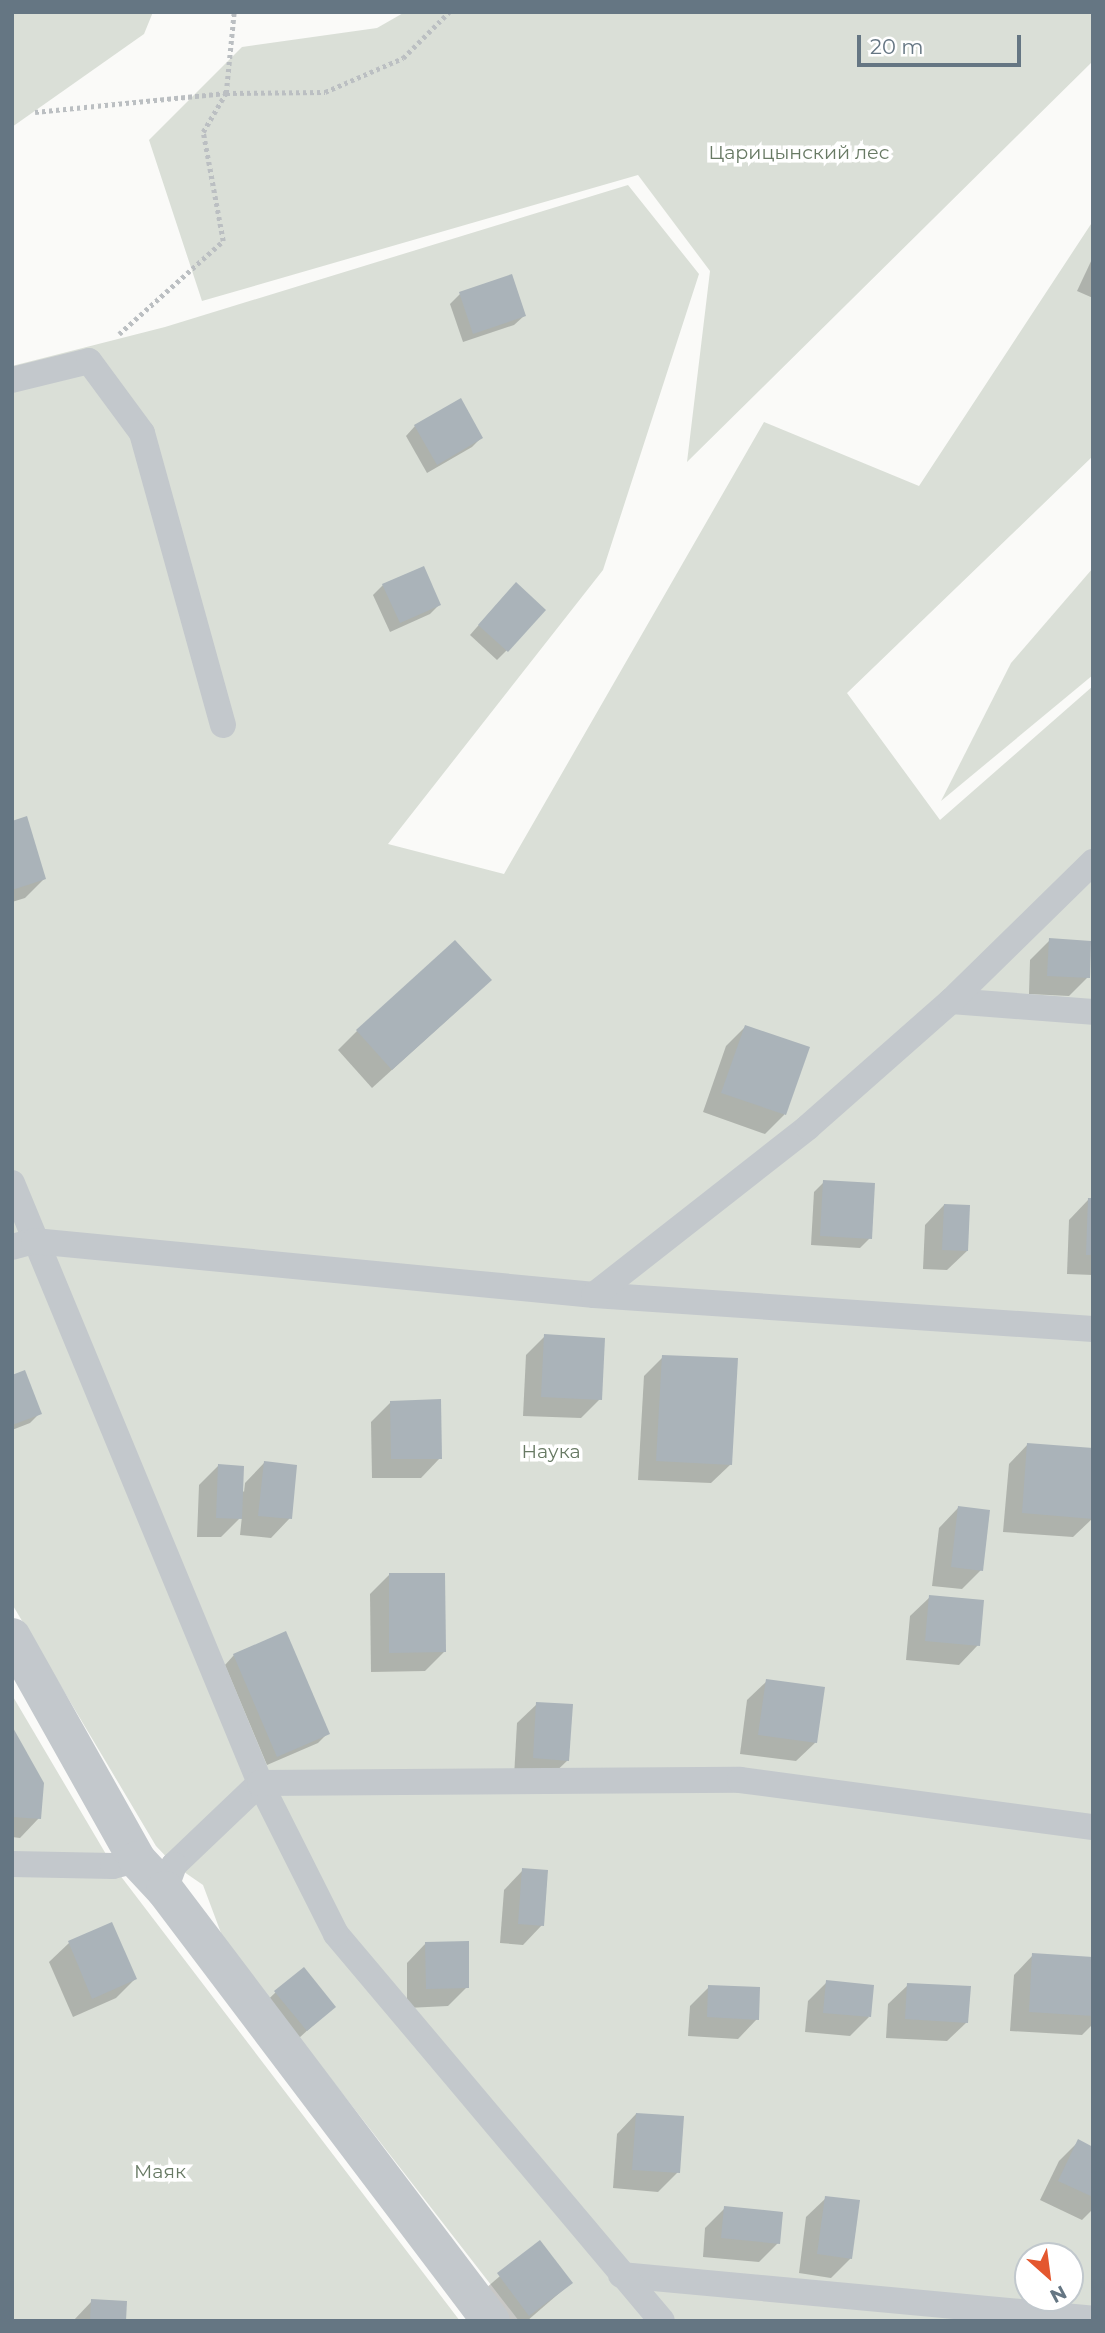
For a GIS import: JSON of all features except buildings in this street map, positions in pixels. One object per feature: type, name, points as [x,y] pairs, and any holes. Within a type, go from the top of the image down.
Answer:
[{"type":"street","points":[[12,1637],[137,1860],[165,1890],[491,2321]]},
{"type":"lane","points":[[12,380],[89,361],[142,433],[223,724]]},
{"type":"lane","points":[[594,1295],[808,1128],[951,1001],[1093,862]]},
{"type":"lane","points":[[951,1001],[1093,1012]]},
{"type":"lane","points":[[12,1183],[23,1244],[260,1783],[336,1934],[662,2321]]},
{"type":"lane","points":[[23,1244],[594,1295],[1093,1329]]},
{"type":"lane","points":[[165,1890],[174,1865],[260,1783],[740,1780],[1093,1827]]},
{"type":"lane","points":[[12,1864],[113,1866],[137,1860]]},
{"type":"lane","points":[[621,2275],[1093,2319]]},
{"type":"path","points":[[89,361],[223,241],[203,132],[226,93],[234,12]]},
{"type":"path","points":[[35,112],[226,93],[325,92],[403,58],[449,12]]},
{"type":"green space","points":[[12,12],[153,12],[144,34],[12,127]]},
{"type":"green space","name":"Царицынский лес","points":[[405,12],[1093,12],[1093,61],[687,462],[710,271],[638,175],[202,301],[149,140],[242,47],[377,28]]},
{"type":"green space","name":"Наука","points":[[628,185],[699,274],[603,570],[388,844],[504,874],[764,422],[919,486],[1093,221],[1093,456],[847,693],[940,820],[1093,686],[1093,2321],[519,2321],[224,1941],[203,1885],[174,1865],[156,1846],[12,1604],[12,366],[165,327]]},
{"type":"green space","points":[[1093,568],[1093,675],[941,801],[1011,663]]},
{"type":"green space","name":"Маяк","points":[[12,1695],[113,1866],[460,2321],[12,2321]]}]
